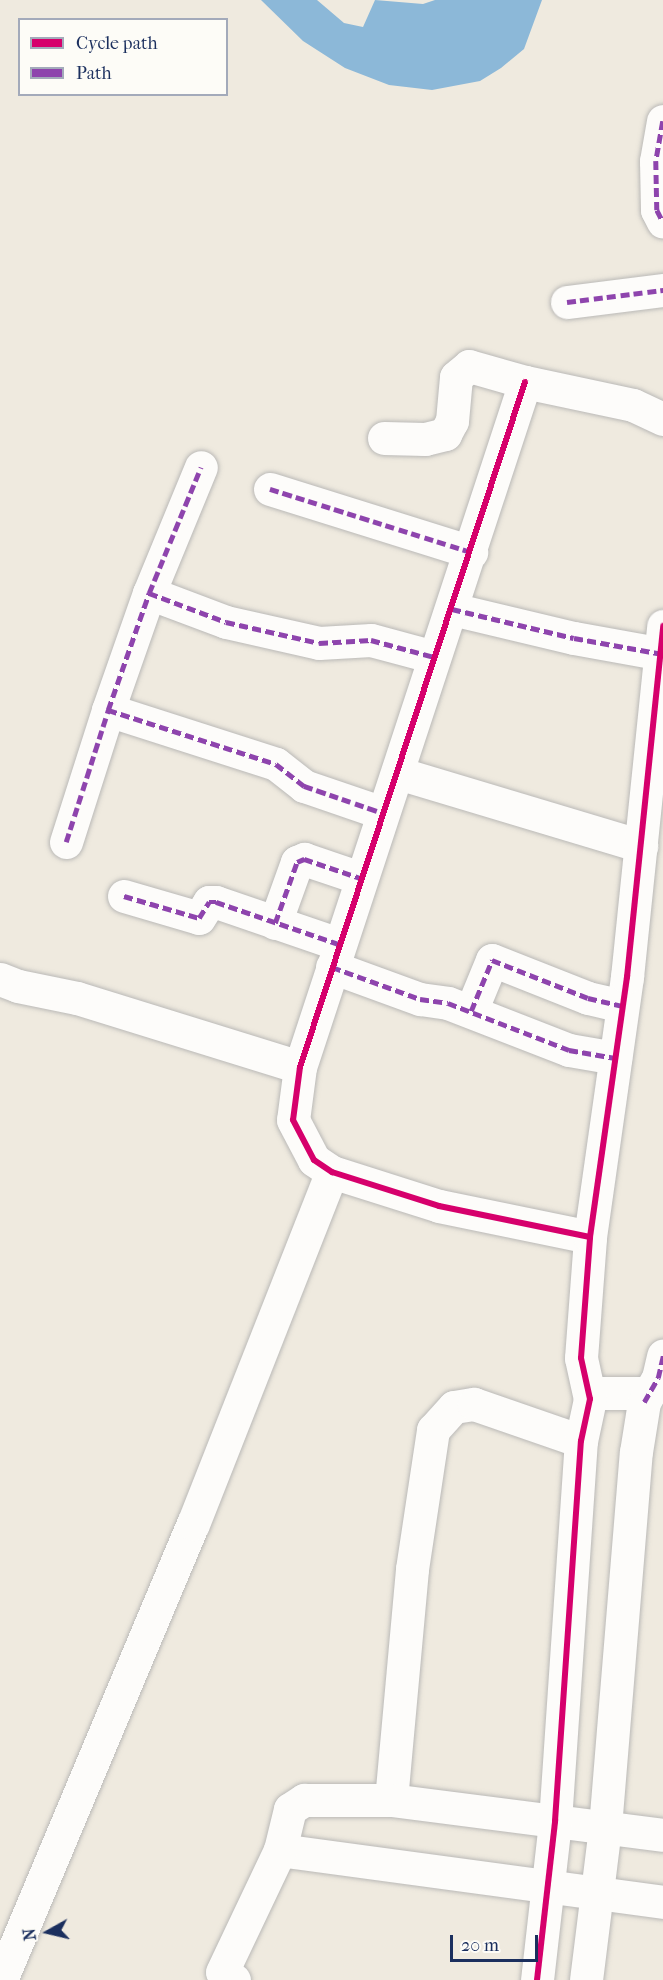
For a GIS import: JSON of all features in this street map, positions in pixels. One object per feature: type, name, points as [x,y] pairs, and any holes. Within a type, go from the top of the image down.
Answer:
[{"type":"street","points":[[663,121],[656,161],[657,210],[663,222]]},
{"type":"street","points":[[567,302],[663,290]]},
{"type":"street","points":[[384,438],[425,440],[445,434],[452,421],[456,377],[470,366],[525,382],[633,405],[663,418]]},
{"type":"street","points":[[525,382],[300,1067],[293,1120],[314,1160],[332,1172],[439,1206],[590,1237]]},
{"type":"street","points":[[66,842],[108,710],[149,593],[201,467]]},
{"type":"street","points":[[270,489],[471,552]]},
{"type":"street","points":[[149,593],[226,622],[319,643],[371,640],[434,657]]},
{"type":"street","points":[[452,609],[574,638],[662,644],[657,728],[590,1237],[581,1358],[590,1399],[581,1440],[555,1821],[537,1980]]},
{"type":"street","points":[[108,710],[276,764],[304,786],[383,813]]},
{"type":"street","points":[[398,773],[641,846]]},
{"type":"street","points":[[275,923],[297,862],[304,860],[360,879]]},
{"type":"street","points":[[124,896],[199,918],[209,902],[216,902],[275,923],[420,999],[443,1001],[568,1050],[615,1058]]},
{"type":"street","points":[[471,1011],[492,960],[588,998],[622,1006]]},
{"type":"street","points":[[0,979],[122,1011],[300,1067]]},
{"type":"street","points":[[1,1980],[197,1513],[332,1172]]},
{"type":"street","points":[[586,1980],[605,1827],[636,1452],[644,1402],[658,1378],[663,1356]]},
{"type":"street","points":[[590,1399],[598,1393],[637,1393],[644,1402]]},
{"type":"street","points":[[391,1800],[412,1569],[433,1430],[454,1407],[474,1404],[581,1440]]},
{"type":"street","points":[[225,1977],[280,1850],[290,1809],[304,1800],[391,1800],[663,1835]]},
{"type":"street","points":[[280,1850],[548,1884],[663,1902]]},
{"type":"water","points":[[261,0],[317,0],[344,23],[363,27],[375,0],[423,4],[435,0],[542,0],[524,49],[501,68],[480,81],[432,90],[389,85],[345,68],[303,41]]},
{"type":"marked path","points":[[663,121],[656,161],[657,210],[663,222]]},
{"type":"marked path","points":[[567,302],[663,290]]},
{"type":"marked path","points":[[149,593],[201,467]]},
{"type":"marked path","points":[[270,489],[471,552]]},
{"type":"marked path","points":[[108,710],[149,593],[226,622],[319,643],[371,640],[434,657]]},
{"type":"marked path","points":[[452,609],[574,638],[663,654]]},
{"type":"marked path","points":[[66,842],[108,710],[276,764],[304,786],[383,813]]},
{"type":"marked path","points":[[275,923],[297,862],[304,859],[360,878]]},
{"type":"marked path","points":[[124,896],[199,918],[209,902],[216,902],[339,944]]},
{"type":"marked path","points":[[471,1011],[492,960],[588,998],[622,1006]]},
{"type":"marked path","points":[[332,967],[420,999],[448,1003],[569,1050],[615,1058]]},
{"type":"marked path","points":[[644,1402],[658,1378],[663,1356]]},
{"type":"cycle path","points":[[525,382],[300,1067],[293,1120],[314,1160],[332,1172],[439,1206],[590,1237]]},
{"type":"cycle path","points":[[537,1980],[555,1821],[581,1441],[590,1399],[581,1358],[590,1237],[627,977],[663,626]]}]
